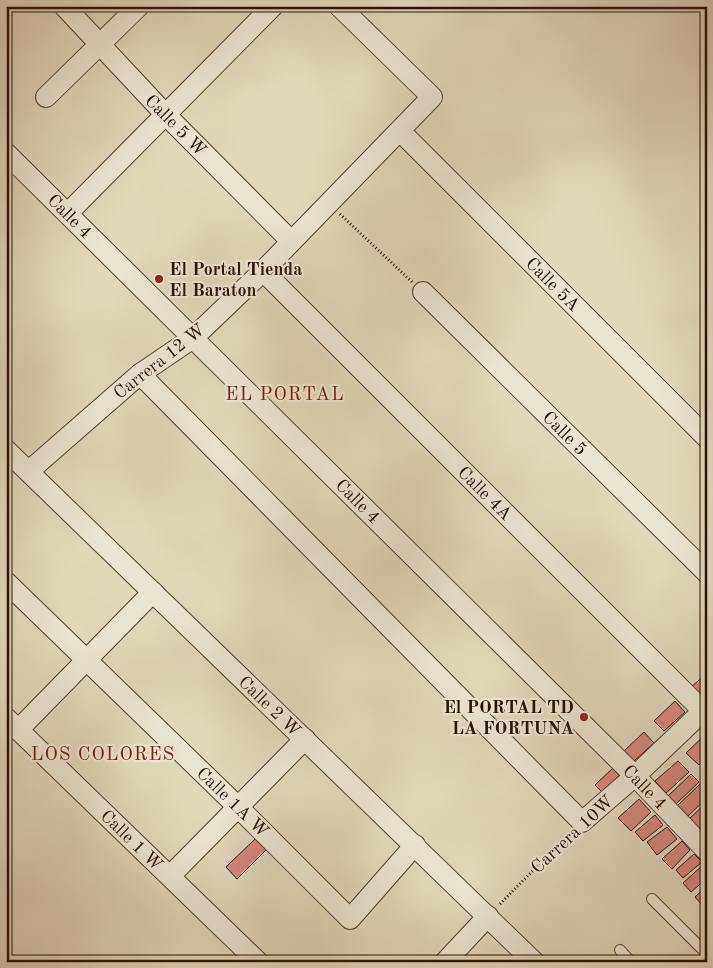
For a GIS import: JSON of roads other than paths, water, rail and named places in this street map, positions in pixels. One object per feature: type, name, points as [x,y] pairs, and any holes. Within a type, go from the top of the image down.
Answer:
[{"type":"street","name":"Calle 5 W","points":[[64,6],[165,114],[292,241]]},
{"type":"street","points":[[46,97],[139,6]]},
{"type":"street","points":[[68,213],[273,6]]},
{"type":"street","name":"Carrera 12 W","points":[[29,471],[140,374],[194,338],[263,271],[432,97],[351,10]]},
{"type":"street","name":"Calle 5A","points":[[400,131],[707,438]]},
{"type":"street","name":"Calle 4","points":[[6,153],[635,776],[707,851]]},
{"type":"street","name":"Calle 4A","points":[[263,271],[705,713]]},
{"type":"street","name":"Calle 5","points":[[423,292],[707,573]]},
{"type":"street","name":"Carrera 10W","points":[[140,374],[582,822],[705,713]]},
{"type":"street","name":"Calle 2 W","points":[[6,450],[534,962]]},
{"type":"street","name":"Calle 1A W","points":[[6,582],[238,807],[350,919],[415,845]]},
{"type":"street","points":[[12,724],[86,660],[153,592]]},
{"type":"street","name":"Calle 1 W","points":[[12,724],[258,962]]},
{"type":"street","points":[[170,876],[305,739]]},
{"type":"street","points":[[446,962],[488,916]]},
{"type":"lane","points":[[652,899],[707,954]]},
{"type":"lane","points":[[620,950],[631,962]]},
{"type":"place","name":"El Portal Tienda El Baraton","points":[[159,279]]},
{"type":"place","name":"El PORTAL TD LA FORTUNA","points":[[584,717]]},
{"type":"district","name":"EL PORTAL","points":[[285,393]]},
{"type":"district","name":"LOS COLORES","points":[[103,753]]}]
